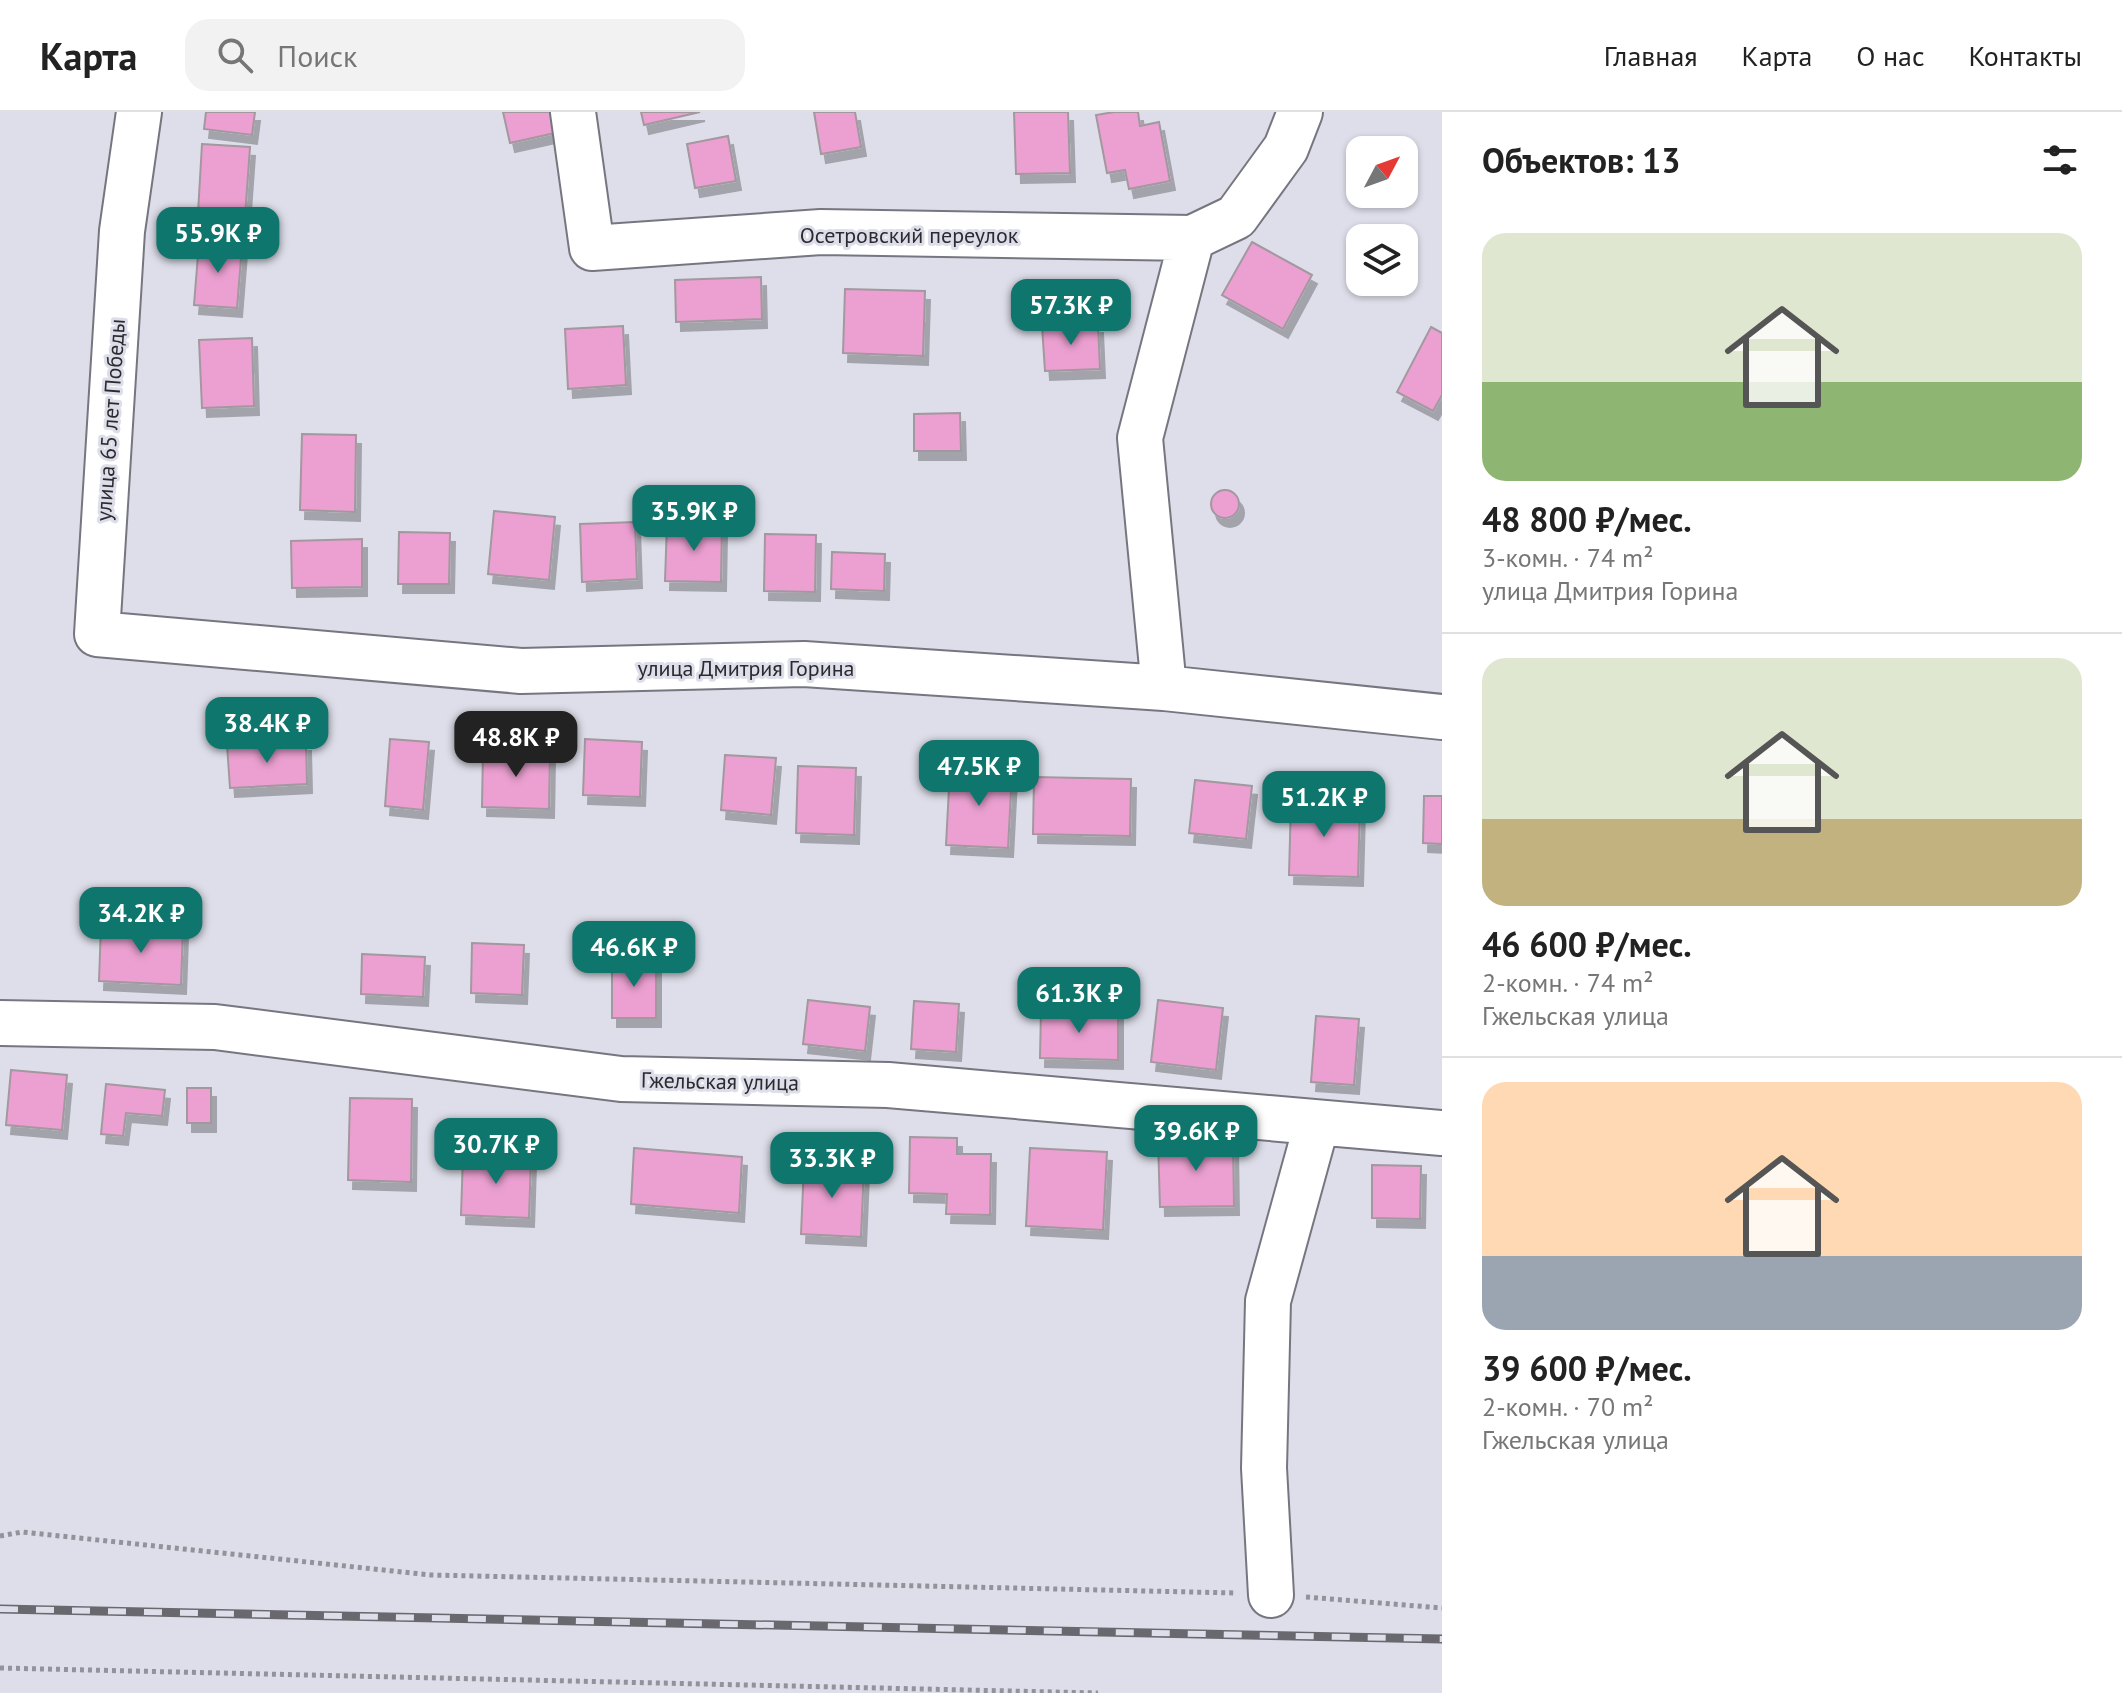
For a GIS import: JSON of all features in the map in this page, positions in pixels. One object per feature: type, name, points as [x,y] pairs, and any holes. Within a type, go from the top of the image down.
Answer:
[{"type":"street","name":"улица 65 лет Победы","points":[[97,634],[122,231],[139,112]]},
{"type":"street","name":"Осетровский переулок","points":[[573,112],[592,248],[821,232],[1192,238],[1236,217],[1286,148],[1300,112]]},
{"type":"street","points":[[1164,688],[1140,438],[1192,238]]},
{"type":"street","name":"улица Дмитрия Горина","points":[[97,634],[521,671],[804,664],[1164,688],[1442,717]]},
{"type":"street","name":"Гжельская улица","points":[[0,1023],[215,1027],[621,1079],[888,1085],[1442,1133]]},
{"type":"street","points":[[1271,1595],[1264,1468],[1268,1301],[1317,1123]]},
{"type":"path","points":[[0,1536],[22,1532],[431,1575],[1271,1595],[1442,1608]]},
{"type":"path","points":[[0,1668],[1098,1693]]},
{"type":"building","points":[[206,112],[255,112],[252,135],[204,129]]},
{"type":"building","points":[[503,112],[550,112],[555,133],[510,143]]},
{"type":"building","points":[[641,112],[700,112],[644,125]]},
{"type":"building","points":[[814,112],[855,112],[861,147],[821,154]]},
{"type":"building","points":[[1014,112],[1068,112],[1070,173],[1016,174]]},
{"type":"building","points":[[1138,112],[1140,126],[1159,122],[1170,181],[1129,189],[1125,170],[1107,173],[1096,115]]},
{"type":"building","points":[[728,136],[736,181],[695,188],[687,144]]},
{"type":"building","points":[[202,144],[250,147],[245,216],[198,213]]},
{"type":"building","points":[[199,242],[242,246],[237,308],[194,305]]},
{"type":"building","points":[[1252,242],[1312,275],[1283,329],[1222,295]]},
{"type":"building","points":[[761,277],[762,319],[676,322],[675,280]]},
{"type":"building","points":[[845,289],[925,291],[923,356],[843,353]]},
{"type":"building","points":[[1098,324],[1100,369],[1045,371],[1042,326]]},
{"type":"building","points":[[623,326],[626,385],[568,389],[565,329]]},
{"type":"building","points":[[1431,327],[1442,333],[1442,395],[1433,411],[1397,392]]},
{"type":"building","points":[[252,338],[254,406],[202,408],[199,340]]},
{"type":"building","points":[[960,413],[961,451],[914,451],[914,414]]},
{"type":"building","points":[[302,434],[356,435],[355,512],[300,510]]},
{"type":"building","points":[[1225,490],[1235,494],[1239,504],[1235,514],[1225,518],[1215,514],[1211,504],[1215,494]]},
{"type":"building","points":[[494,511],[555,517],[549,580],[488,574]]},
{"type":"building","points":[[635,522],[637,579],[582,582],[580,524]]},
{"type":"building","points":[[667,523],[722,525],[721,582],[665,581]]},
{"type":"building","points":[[399,532],[450,533],[449,584],[398,584]]},
{"type":"building","points":[[765,534],[816,535],[815,592],[764,591]]},
{"type":"building","points":[[362,539],[362,587],[292,588],[291,541]]},
{"type":"building","points":[[832,552],[885,554],[884,591],[831,589]]},
{"type":"building","points":[[390,739],[429,742],[423,810],[385,806]]},
{"type":"building","points":[[585,739],[642,742],[640,797],[583,795]]},
{"type":"building","points":[[306,742],[307,784],[230,788],[227,745]]},
{"type":"building","points":[[483,749],[550,751],[549,809],[482,807]]},
{"type":"building","points":[[725,755],[776,758],[771,815],[721,810]]},
{"type":"building","points":[[798,766],[856,768],[854,835],[796,833]]},
{"type":"building","points":[[950,769],[1012,772],[1008,848],[946,845]]},
{"type":"building","points":[[1034,777],[1131,779],[1130,836],[1033,834]]},
{"type":"building","points":[[1195,780],[1252,786],[1246,839],[1189,833]]},
{"type":"building","points":[[1424,796],[1442,796],[1442,844],[1423,843]]},
{"type":"building","points":[[1291,801],[1360,804],[1358,877],[1289,875]]},
{"type":"building","points":[[101,925],[183,929],[181,985],[99,981]]},
{"type":"building","points":[[472,943],[524,945],[522,995],[471,993]]},
{"type":"building","points":[[362,954],[425,957],[423,997],[361,994]]},
{"type":"building","points":[[612,960],[656,960],[656,1018],[612,1018]]},
{"type":"building","points":[[808,1000],[870,1007],[865,1051],[803,1044]]},
{"type":"building","points":[[1158,1000],[1223,1008],[1216,1070],[1151,1062]]},
{"type":"building","points":[[914,1001],[959,1004],[956,1052],[911,1049]]},
{"type":"building","points":[[1041,1009],[1118,1011],[1118,1060],[1040,1058]]},
{"type":"building","points":[[1316,1016],[1359,1019],[1354,1085],[1311,1082]]},
{"type":"building","points":[[11,1070],[67,1075],[62,1130],[6,1125]]},
{"type":"building","points":[[106,1084],[165,1090],[162,1116],[126,1113],[123,1136],[101,1134]]},
{"type":"building","points":[[187,1088],[211,1088],[211,1123],[187,1123]]},
{"type":"building","points":[[350,1098],[412,1099],[411,1182],[348,1180]]},
{"type":"building","points":[[910,1137],[957,1138],[957,1154],[991,1154],[990,1215],[946,1214],[947,1194],[909,1193]]},
{"type":"building","points":[[1233,1139],[1234,1206],[1160,1207],[1158,1141]]},
{"type":"building","points":[[634,1148],[742,1157],[739,1213],[631,1204]]},
{"type":"building","points":[[1030,1148],[1107,1152],[1103,1230],[1026,1226]]},
{"type":"building","points":[[463,1155],[531,1157],[529,1218],[461,1215]]},
{"type":"building","points":[[804,1164],[864,1167],[861,1237],[801,1234]]},
{"type":"building","points":[[1372,1165],[1421,1166],[1420,1219],[1372,1218]]},
{"type":"railway","points":[[0,1609],[1442,1639]]}]
